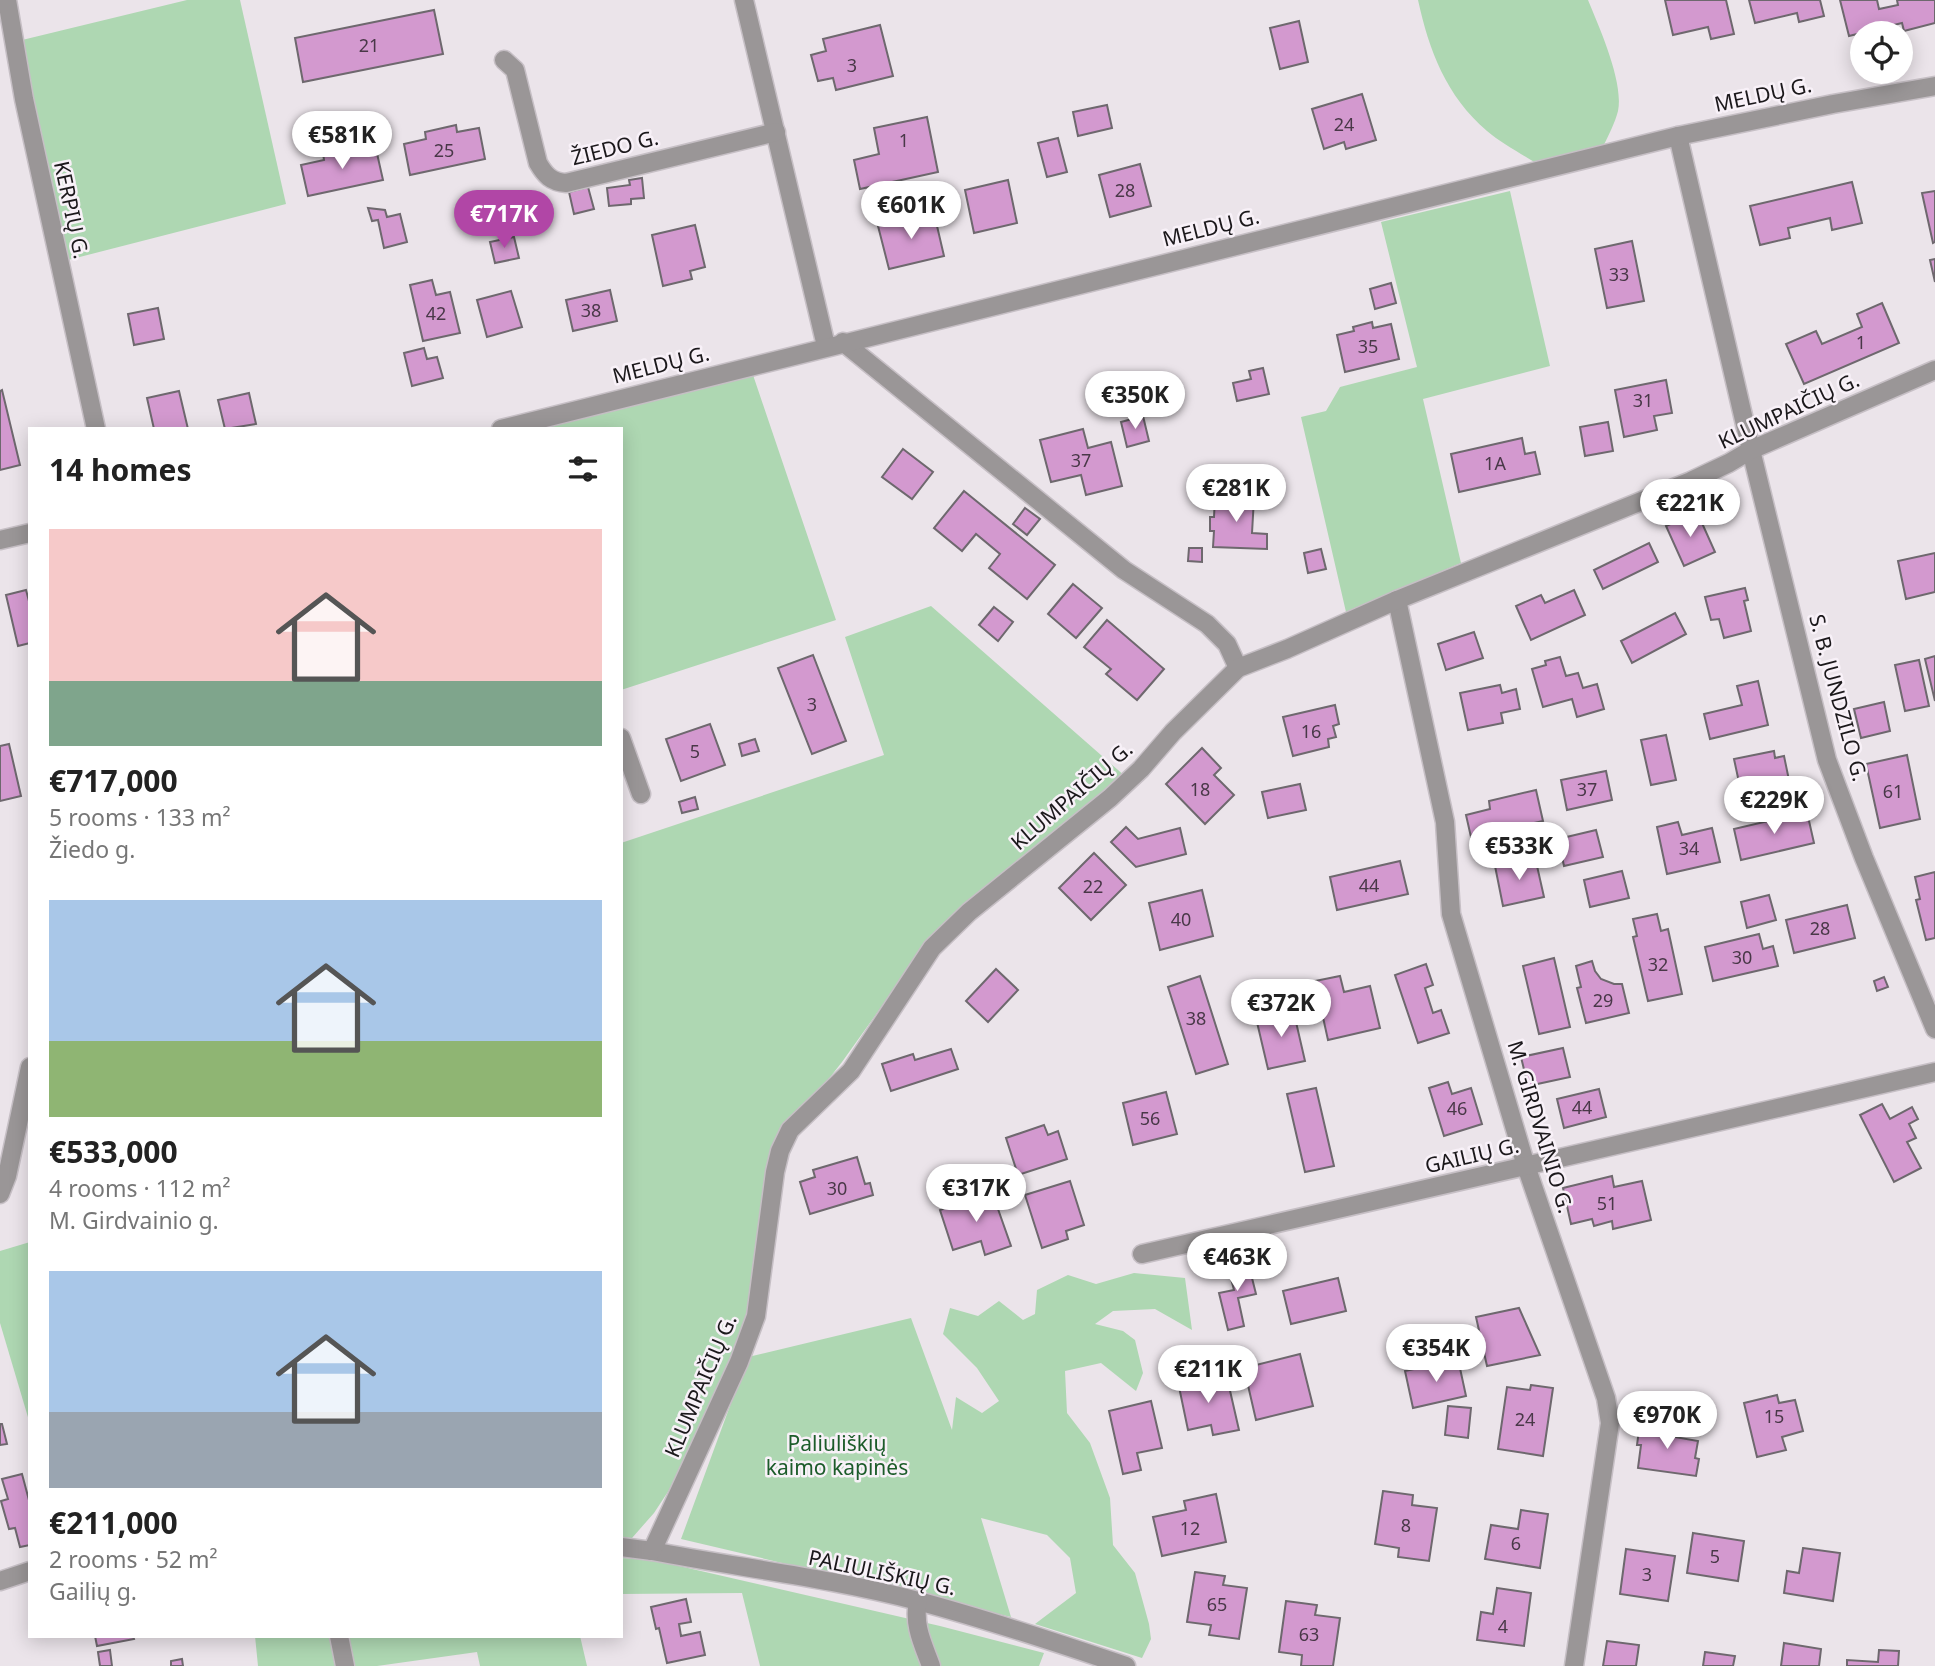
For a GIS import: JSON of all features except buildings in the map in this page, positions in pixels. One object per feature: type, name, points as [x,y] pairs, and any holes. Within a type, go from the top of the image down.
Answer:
[{"type":"street","name":"KERPIŲ G.","points":[[7,0],[24,99],[96,427]]},
{"type":"street","points":[[744,0],[776,132],[834,344],[1124,570],[1207,624],[1227,644],[1238,668]]},
{"type":"street","name":"ŽIEDO G.","points":[[504,60],[515,70],[538,163],[545,175],[556,182],[566,183],[776,132]]},
{"type":"street","name":"MELDŲ G.","points":[[510,427],[834,344],[1678,136],[1833,103],[1935,86]]},
{"type":"street","name":"S. B. JUNDZILO G.","points":[[1678,136],[1827,760],[1864,858],[1935,1029]]},
{"type":"street","name":"KLUMPAIČIŲ G.","points":[[652,1551],[739,1362],[756,1316],[775,1172],[780,1151],[790,1130],[851,1071],[932,948],[969,912],[1110,798],[1238,668],[1397,600],[1691,481],[1751,450],[1935,370]]},
{"type":"street","points":[[0,540],[28,533]]},
{"type":"street","name":"M. GIRDVAINIO G.","points":[[1397,600],[1445,822],[1451,914],[1526,1166],[1605,1398],[1609,1423],[1574,1666]]},
{"type":"street","points":[[623,744],[641,794]]},
{"type":"street","name":"GAILIŲ G.","points":[[1142,1254],[1935,1072]]},
{"type":"street","points":[[0,1194],[8,1176],[28,1077]]},
{"type":"street","name":"PALIULIŠKIŲ G.","points":[[623,1547],[849,1586],[918,1601],[1050,1640],[1126,1666]]},
{"type":"street","points":[[0,1581],[28,1572]]},
{"type":"street","points":[[918,1601],[915,1615],[917,1629],[930,1666]]},
{"type":"street","points":[[339,1638],[345,1666]]},
{"type":"green space","points":[[187,0],[240,0],[286,204],[68,260],[18,41]]},
{"type":"green space","points":[[1418,0],[1588,0],[1614,70],[1619,99],[1617,116],[1603,147],[1536,163],[1492,135],[1460,103],[1441,71]]},
{"type":"green space","points":[[1510,191],[1550,366],[1423,399],[1461,563],[1346,612],[1301,417],[1326,411],[1340,387],[1417,367],[1381,222]]},
{"type":"green space","points":[[753,375],[836,620],[623,689],[623,427],[538,427]]},
{"type":"green space","points":[[931,606],[1126,777],[972,898],[932,936],[842,1062],[793,1118],[748,1309],[724,1379],[679,1475],[654,1513],[632,1538],[623,1537],[623,842],[884,755],[845,637]]},
{"type":"green space","points":[[28,1243],[28,1417],[0,1323],[0,1251]]},
{"type":"green space","name":"Paliuliškių kaimo kapinės","points":[[1134,1273],[1185,1278],[1192,1330],[1155,1309],[1113,1311],[1095,1324],[1123,1331],[1135,1340],[1143,1373],[1136,1391],[1101,1363],[1065,1371],[1067,1413],[1090,1443],[1110,1498],[1113,1545],[1135,1573],[1149,1624],[1151,1639],[1142,1658],[1035,1624],[1076,1593],[1070,1558],[1047,1535],[981,1518],[1011,1617],[681,1539],[748,1357],[911,1318],[952,1430],[956,1397],[982,1413],[999,1401],[977,1368],[943,1334],[950,1308],[978,1316],[999,1301],[1023,1320],[1035,1314],[1037,1290],[1068,1275],[1096,1284]]},
{"type":"green space","points":[[623,1558],[653,1560],[940,1626],[1044,1653],[1039,1666],[760,1666],[742,1593],[623,1594]]},
{"type":"green space","points":[[255,1638],[580,1638],[587,1666],[480,1666],[477,1652],[377,1666],[258,1666]]}]
